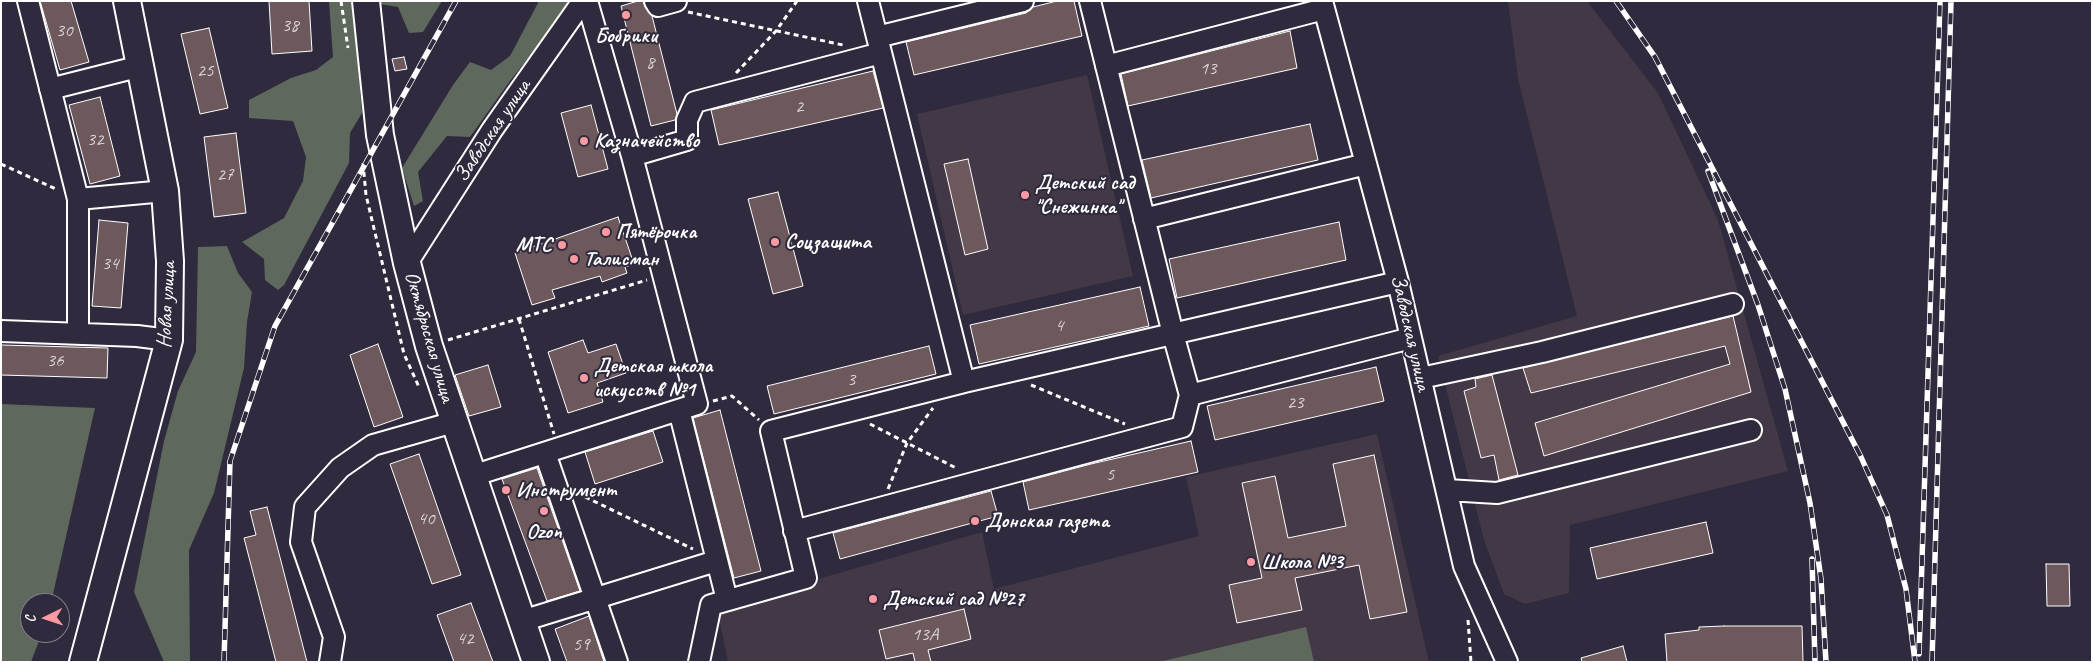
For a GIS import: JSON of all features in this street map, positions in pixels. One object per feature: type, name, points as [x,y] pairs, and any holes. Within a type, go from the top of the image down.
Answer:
[{"type":"main road","name":"Новая улица","points":[[83,662],[169,340],[170,261],[165,191],[127,1]]},
{"type":"main road","name":"Октябрьская улица","points":[[366,1],[380,135],[407,263],[429,346],[536,662]]},
{"type":"street","points":[[28,1],[78,199],[78,333]]},
{"type":"street","points":[[585,1],[632,156],[663,276],[716,561],[727,600]]},
{"type":"street","name":"Заводская улица","points":[[407,263],[492,130],[585,1]]},
{"type":"street","points":[[868,1],[957,384]]},
{"type":"street","points":[[632,156],[687,140],[687,120],[695,102],[1023,1]]},
{"type":"street","points":[[794,531],[1182,427],[1190,395],[1090,1]]},
{"type":"street","points":[[1106,66],[1323,5]]},
{"type":"street","name":"Заводская улица","points":[[1323,5],[1398,282],[1464,566],[1507,662]]},
{"type":"street","points":[[50,89],[141,66]]},
{"type":"street","points":[[1144,219],[1366,164]]},
{"type":"street","points":[[78,199],[165,191]]},
{"type":"street","points":[[699,662],[711,605],[806,578],[771,431],[1003,373],[1398,282]]},
{"type":"street","points":[[1421,378],[1542,352],[1733,304]]},
{"type":"street","points":[[1,331],[137,336],[169,340]]},
{"type":"street","points":[[1190,395],[1411,338]]},
{"type":"street","points":[[472,476],[688,407]]},
{"type":"street","points":[[330,662],[334,637],[301,542],[305,507],[340,468],[373,445],[454,422]]},
{"type":"street","points":[[1447,490],[1497,493],[1751,430]]},
{"type":"street","points":[[552,451],[555,482],[617,662]]},
{"type":"street","points":[[522,620],[716,561]]},
{"type":"path","points":[[714,97],[776,31],[797,1]]},
{"type":"path","points":[[663,3],[776,31],[879,45]]},
{"type":"path","points":[[1,164],[78,199]]},
{"type":"path","points":[[404,354],[663,276]]},
{"type":"path","points":[[519,319],[552,451]]},
{"type":"path","points":[[1003,373],[1151,435]]},
{"type":"path","points":[[880,508],[907,443],[957,384]]},
{"type":"path","points":[[688,407],[732,396],[771,431]]},
{"type":"path","points":[[846,412],[980,481]]},
{"type":"path","points":[[555,482],[716,561]]},
{"type":"shaded area","points":[[1508,1],[1587,1],[1658,93],[1718,220],[1788,471],[1570,525],[1569,593],[1525,604],[1504,594],[1484,540],[1438,356],[1577,316],[1518,79]]},
{"type":"shaded area","name":"Детский сад \"Снежинка\"","points":[[1087,75],[1133,276],[963,315],[917,114]]},
{"type":"shaded area","name":"Школа №3","points":[[1377,434],[1429,662],[728,662],[717,608],[982,532],[994,589],[1199,536],[1186,477]]},
{"type":"green space","points":[[329,1],[353,1],[362,113],[350,133],[349,163],[284,285],[278,290],[265,280],[264,259],[242,242],[284,218],[303,181],[306,157],[293,121],[249,118],[249,100],[291,78],[316,70],[333,57]]},
{"type":"green space","points":[[380,1],[442,1],[423,32],[409,33],[398,7],[380,4]]},
{"type":"green space","points":[[539,1],[570,1],[569,6],[510,81],[470,137],[447,136],[418,172],[423,201],[414,206],[402,168],[453,85],[470,62],[491,70],[510,56]]},
{"type":"green space","points":[[227,246],[238,273],[252,292],[247,322],[244,368],[214,493],[189,550],[190,662],[164,662],[134,592],[164,441],[178,391],[196,352],[198,247]]},
{"type":"green space","points":[[1,404],[95,408],[53,593],[20,593],[20,643],[38,643],[31,662],[1,662]]},
{"type":"green space","points":[[1306,627],[1314,662],[1159,662]]},
{"type":"building","points":[[40,1],[71,1],[89,62],[60,70]]},
{"type":"building","points":[[269,1],[309,1],[312,51],[272,54]]},
{"type":"building","points":[[643,1],[652,16],[677,114],[675,120],[651,126],[621,6]]},
{"type":"building","points":[[1057,1],[1074,1],[1082,36],[914,75],[906,42],[1026,13],[1033,7]]},
{"type":"building","points":[[209,28],[228,108],[200,114],[181,34]]},
{"type":"building","points":[[1290,31],[1297,68],[1128,106],[1121,74]]},
{"type":"building","points":[[404,57],[407,69],[395,71],[392,59]]},
{"type":"building","points":[[873,71],[883,108],[719,145],[711,110]]},
{"type":"building","points":[[100,97],[120,176],[90,184],[69,105]]},
{"type":"building","name":"Казначейство","points":[[591,105],[608,169],[578,177],[561,113]]},
{"type":"building","points":[[1310,124],[1318,160],[1151,198],[1142,160]]},
{"type":"building","points":[[236,133],[246,213],[214,217],[204,137]]},
{"type":"building","points":[[968,159],[988,249],[965,255],[944,164]]},
{"type":"building","name":"Соцзащита","points":[[778,192],[803,286],[773,294],[748,199]]},
{"type":"building","name":"Талисман","points":[[618,217],[634,264],[625,267],[627,273],[602,282],[600,276],[552,290],[555,298],[532,305],[515,253]]},
{"type":"building","points":[[99,220],[128,223],[121,308],[92,306]]},
{"type":"building","points":[[1339,222],[1346,260],[1177,298],[1169,259]]},
{"type":"building","points":[[1140,287],[1149,326],[979,364],[970,325]]},
{"type":"building","points":[[1733,316],[1751,392],[1544,456],[1535,423],[1730,364],[1725,346],[1531,393],[1523,368]]},
{"type":"building","name":"Детская школа искусств №1","points":[[583,340],[588,353],[616,344],[626,373],[597,383],[603,402],[568,413],[548,352]]},
{"type":"building","points":[[378,344],[403,417],[374,427],[350,355]]},
{"type":"building","points":[[1,345],[108,348],[107,378],[1,375]]},
{"type":"building","points":[[929,346],[936,374],[774,414],[767,386]]},
{"type":"building","points":[[488,365],[501,407],[469,416],[455,375]]},
{"type":"building","points":[[1376,367],[1384,401],[1215,440],[1207,406]]},
{"type":"building","points":[[1492,375],[1518,475],[1499,480],[1494,455],[1481,458],[1464,391],[1476,387],[1475,379]]},
{"type":"building","points":[[720,410],[761,571],[734,578],[693,418]]},
{"type":"building","points":[[653,431],[663,462],[595,484],[585,452]]},
{"type":"building","points":[[1191,441],[1198,472],[1029,510],[1023,482]]},
{"type":"building","points":[[419,454],[461,575],[432,584],[390,464]]},
{"type":"building","points":[[1374,455],[1407,612],[1370,619],[1359,565],[1295,578],[1302,610],[1237,623],[1229,585],[1262,578],[1242,483],[1275,476],[1288,538],[1346,526],[1333,464]]},
{"type":"building","points":[[537,468],[580,591],[547,601],[502,479]]},
{"type":"building","points":[[991,491],[998,516],[840,559],[833,533]]},
{"type":"building","points":[[267,507],[307,662],[276,662],[244,538],[256,535],[250,511]]},
{"type":"building","points":[[1706,522],[1713,553],[1597,579],[1590,548]]},
{"type":"building","points":[[2046,564],[2069,564],[2070,606],[2047,606]]},
{"type":"building","points":[[471,603],[493,662],[454,662],[437,615]]},
{"type":"building","points":[[964,609],[971,639],[928,650],[931,662],[915,662],[913,653],[886,659],[879,630]]},
{"type":"building","points":[[589,616],[604,662],[567,662],[555,629]]},
{"type":"building","points":[[1802,626],[1803,662],[1667,662],[1665,634],[1699,630],[1699,627]]},
{"type":"building","points":[[1623,646],[1627,662],[1582,662],[1581,658]]},
{"type":"railway","points":[[224,662],[230,461],[275,326],[456,1]]},
{"type":"railway","points":[[1616,1],[1655,57],[1861,457],[1887,515],[1906,589],[1915,662]]},
{"type":"railway","points":[[1919,654],[1940,1]]},
{"type":"railway","points":[[1932,662],[1951,1]]},
{"type":"railway","points":[[1708,171],[1758,305],[1785,389],[1810,503],[1821,579],[1826,662]]},
{"type":"railway","points":[[1812,559],[1815,662]]},
{"type":"place","name":"Бобрики","points":[[626,15]]},
{"type":"place","name":"Казначейство","points":[[584,141]]},
{"type":"place","name":"Детский сад \"Снежинка\"","points":[[1025,195]]},
{"type":"place","name":"Пятёрочка","points":[[606,232]]},
{"type":"place","name":"Соцзащита","points":[[775,242]]},
{"type":"place","name":"МТС","points":[[562,245]]},
{"type":"place","name":"Талисман","points":[[574,259]]},
{"type":"place","name":"Детская школа искусств №1","points":[[584,378]]},
{"type":"place","name":"Инструмент","points":[[506,490]]},
{"type":"place","name":"Ozon","points":[[544,511]]},
{"type":"place","name":"Донская газета","points":[[975,521]]},
{"type":"place","name":"Школа №3","points":[[1251,562]]},
{"type":"place","name":"Детский сад №27","points":[[873,599]]}]
